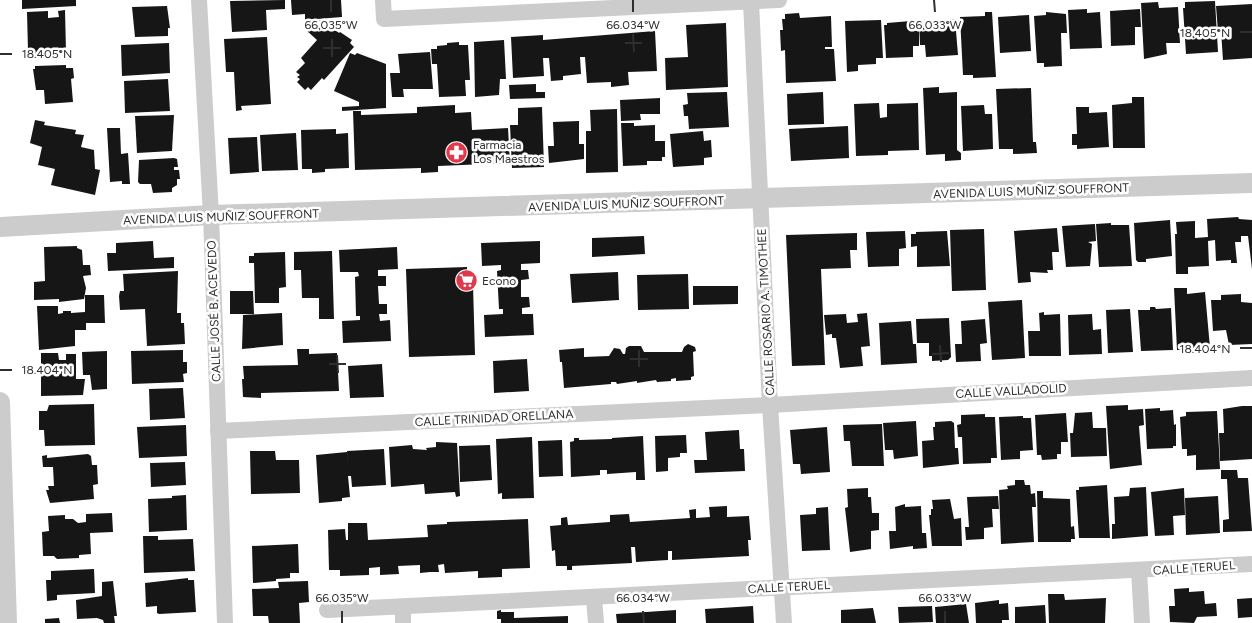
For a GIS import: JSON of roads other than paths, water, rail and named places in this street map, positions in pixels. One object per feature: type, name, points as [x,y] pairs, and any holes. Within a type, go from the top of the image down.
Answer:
[{"type":"street","name":"CALLE JOSÉ B. ACEVEDO","points":[[199,0],[211,216],[224,623]]},
{"type":"street","points":[[383,0],[384,19],[569,4],[779,0]]},
{"type":"street","name":"CALLE ROSARIO A. TIMOTHEE","points":[[751,2],[770,405],[784,623]]},
{"type":"street","name":"AVENIDA LUIS MUÑIZ SOUFFRONT","points":[[0,227],[211,216],[1252,183]]},
{"type":"street","name":"CALLE VALLADOLID","points":[[770,405],[1252,378]]},
{"type":"street","points":[[0,402],[2,500],[8,623]]},
{"type":"street","name":"CALLE TRINIDAD ORELLANA","points":[[218,430],[770,405]]},
{"type":"street","name":"CALLE TERUEL","points":[[327,610],[403,615],[594,598],[1252,564]]},
{"type":"street","points":[[1139,571],[1142,623]]},
{"type":"street","points":[[594,598],[596,623]]},
{"type":"place","name":"Farmacia Los Maestros","points":[[457,152]]},
{"type":"place","name":"Econo","points":[[466,281]]}]
